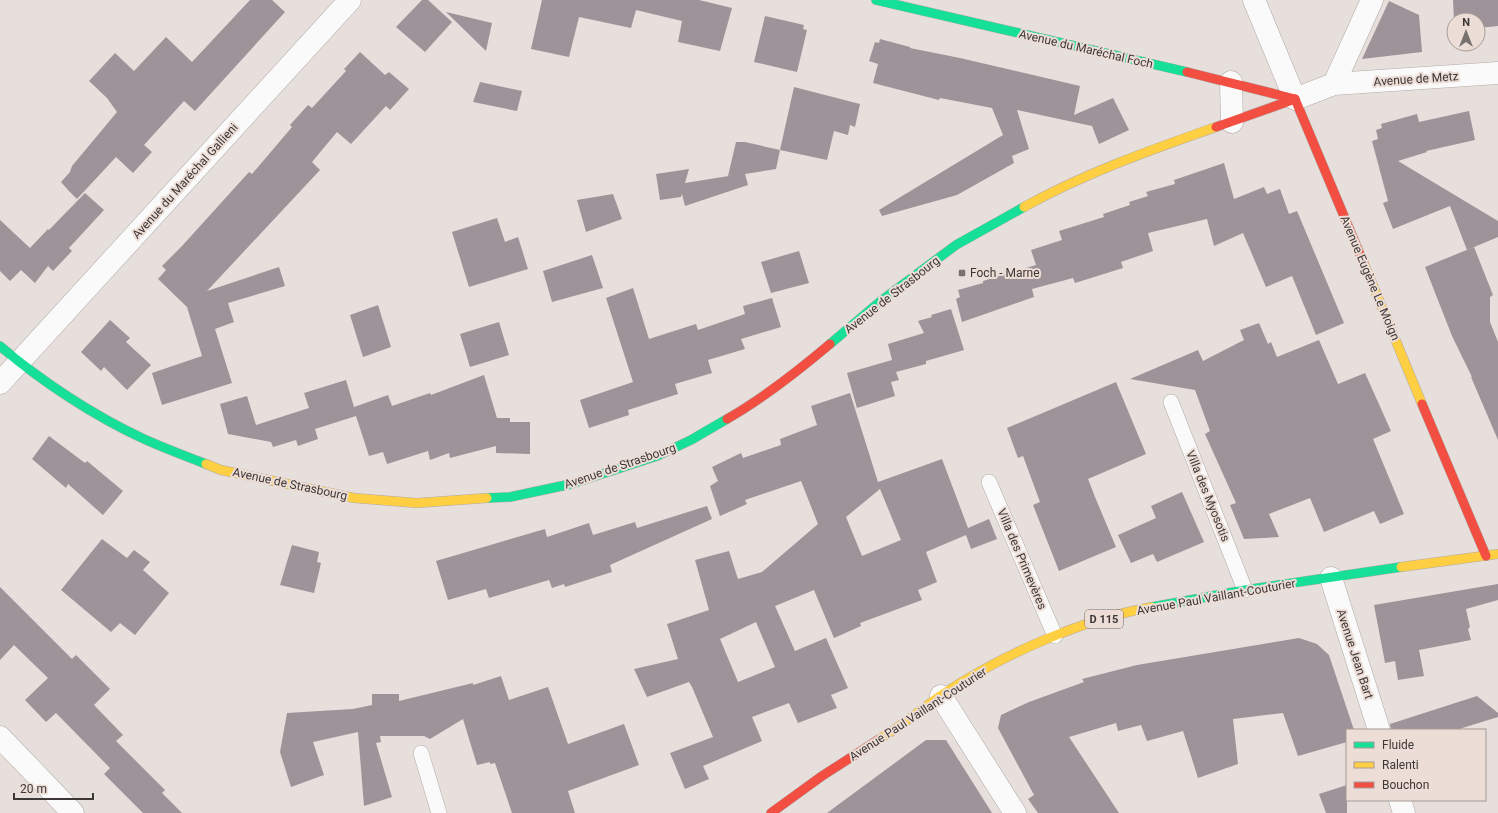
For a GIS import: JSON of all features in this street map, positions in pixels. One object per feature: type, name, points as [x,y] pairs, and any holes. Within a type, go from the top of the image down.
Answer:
[{"type":"street","name":"Avenue du Maréchal Gallieni","points":[[0,383],[350,0]]},
{"type":"street","name":"Avenue du Maréchal Foch","points":[[876,0],[1231,82],[1296,99]]},
{"type":"street","name":"Avenue Eugène Le Moign","points":[[1254,0],[1486,556]]},
{"type":"street","points":[[1334,84],[1372,0]]},
{"type":"street","name":"Avenue de Metz","points":[[1296,99],[1334,84],[1498,73]]},
{"type":"street","points":[[1231,82],[1232,122]]},
{"type":"street","name":"Avenue de Strasbourg","points":[[0,346],[19,362],[96,414],[144,438],[221,470],[354,498],[417,503],[510,497],[571,484],[657,456],[691,440],[751,405],[809,362],[882,300],[956,245],[1040,198],[1124,160],[1296,99]]},
{"type":"street","name":"Avenue Paul Vaillant-Couturier","points":[[772,813],[822,776],[894,730],[941,696],[1004,659],[1088,623],[1145,608],[1245,590],[1498,554]]},
{"type":"street","name":"Avenue Jean Bart","points":[[1331,578],[1379,729]]},
{"type":"street","points":[[941,696],[1015,813]]},
{"type":"street","points":[[0,737],[74,813]]},
{"type":"street","points":[[1400,801],[1404,813]]},
{"type":"lane","name":"Villa des Myosotis","points":[[1171,402],[1245,590]]},
{"type":"lane","name":"Villa des Primevères","points":[[989,482],[1055,636]]},
{"type":"lane","points":[[421,754],[439,813]]},
{"type":"building","points":[[250,0],[272,0],[285,12],[195,111],[184,101],[144,145],[152,152],[133,173],[116,157],[77,199],[61,182],[70,172],[72,166],[117,112],[107,98],[89,81],[115,53],[134,71],[166,37],[192,62]]},
{"type":"building","points":[[422,0],[428,0],[452,22],[425,52],[396,27]]},
{"type":"building","points":[[542,0],[699,0],[732,8],[720,51],[678,42],[682,21],[636,10],[631,28],[579,17],[569,57],[531,49]]},
{"type":"building","points":[[1453,0],[1498,0],[1498,26],[1486,27],[1486,12],[1454,12]]},
{"type":"building","points":[[1389,1],[1419,15],[1422,52],[1362,59]]},
{"type":"building","points":[[446,12],[492,23],[486,51]]},
{"type":"building","points":[[765,16],[804,25],[803,29],[807,30],[797,72],[754,62]]},
{"type":"building","points":[[880,39],[910,48],[1080,86],[1074,115],[1113,98],[1129,130],[1099,144],[1092,126],[1017,110],[1029,149],[1012,156],[1014,163],[957,195],[882,216],[879,210],[1003,135],[992,108],[940,98],[939,100],[873,83],[878,64],[869,61],[875,42],[879,43]]},
{"type":"building","points":[[360,52],[385,75],[389,72],[409,89],[390,110],[386,106],[351,144],[337,132],[312,162],[320,170],[207,291],[279,267],[285,286],[228,303],[234,322],[215,329],[232,383],[162,405],[152,373],[202,356],[187,307],[158,279],[166,270],[162,266],[249,172],[252,174],[292,127],[290,125],[308,105],[312,108],[346,71],[344,69]]},
{"type":"building","points":[[480,82],[522,91],[517,111],[473,102]]},
{"type":"building","points":[[794,87],[860,104],[855,127],[850,125],[848,135],[834,131],[827,160],[780,150]]},
{"type":"building","points":[[1469,111],[1475,140],[1426,151],[1427,152],[1398,161],[1498,221],[1498,237],[1467,250],[1450,206],[1393,229],[1383,203],[1388,201],[1372,141],[1378,139],[1376,130],[1382,128],[1381,124],[1417,114],[1419,122]]},
{"type":"building","points":[[736,142],[745,142],[780,150],[776,169],[745,174],[748,185],[685,206],[682,194],[681,197],[660,200],[656,174],[689,169],[685,183],[735,175],[728,176]]},
{"type":"building","points":[[1224,163],[1234,199],[1264,187],[1267,194],[1280,189],[1289,214],[1297,211],[1344,323],[1316,335],[1292,276],[1266,287],[1243,233],[1214,246],[1207,219],[1148,233],[1153,251],[1121,262],[1123,268],[1075,283],[1073,278],[1032,289],[1034,297],[962,322],[956,299],[960,297],[958,290],[1036,265],[1031,250],[1062,240],[1059,231],[1104,217],[1103,214],[1130,205],[1129,202],[1148,196],[1146,192],[1175,184],[1174,180]]},
{"type":"building","points":[[85,193],[104,210],[69,248],[72,251],[53,271],[48,266],[35,283],[21,270],[10,281],[0,271],[0,220],[30,248]]},
{"type":"building","points":[[613,194],[622,219],[586,232],[577,200]]},
{"type":"building","points":[[497,218],[505,242],[518,237],[528,269],[469,287],[452,232]]},
{"type":"building","points":[[1474,247],[1493,295],[1490,297],[1490,322],[1498,342],[1498,440],[1472,377],[1452,336],[1425,267]]},
{"type":"building","points":[[799,251],[809,283],[771,293],[761,262]]},
{"type":"building","points":[[592,255],[603,288],[552,302],[543,271]]},
{"type":"building","points":[[633,288],[649,339],[696,324],[698,330],[745,314],[743,306],[772,298],[781,327],[741,339],[745,349],[708,360],[712,373],[675,384],[678,394],[628,410],[629,415],[589,428],[580,400],[633,382],[606,298]]},
{"type":"building","points":[[378,305],[391,347],[363,357],[350,315]]},
{"type":"building","points":[[951,309],[964,350],[926,361],[926,364],[896,372],[899,380],[891,382],[895,396],[857,408],[847,373],[892,360],[888,344],[924,333],[918,321]]},
{"type":"building","points":[[110,320],[130,338],[126,342],[151,365],[127,390],[104,367],[101,371],[81,352]]},
{"type":"building","points":[[499,322],[509,355],[470,367],[460,334]]},
{"type":"building","points":[[1259,323],[1268,344],[1271,342],[1277,357],[1319,340],[1338,384],[1365,373],[1391,431],[1373,439],[1404,514],[1380,524],[1374,511],[1324,532],[1310,498],[1269,514],[1279,537],[1244,539],[1230,505],[1236,503],[1205,434],[1210,431],[1195,390],[1130,379],[1198,350],[1203,361],[1244,340],[1240,330]]},
{"type":"building","points":[[484,375],[497,418],[510,418],[510,422],[530,422],[530,454],[496,453],[496,446],[450,458],[449,453],[430,460],[428,451],[387,464],[383,452],[369,456],[356,416],[315,429],[318,439],[298,446],[296,440],[273,447],[271,442],[228,434],[220,404],[247,396],[256,425],[309,408],[304,393],[346,380],[354,407],[388,395],[392,406],[430,393],[431,395]]},
{"type":"building","points":[[1116,382],[1146,454],[1088,479],[1116,547],[1059,571],[1033,505],[1040,502],[1023,456],[1018,458],[1007,428]]},
{"type":"building","points":[[850,393],[878,482],[942,459],[968,528],[989,519],[997,539],[971,549],[966,535],[926,552],[937,582],[918,590],[922,600],[860,623],[861,626],[834,638],[814,590],[775,606],[795,651],[826,638],[848,688],[831,695],[837,708],[798,723],[789,703],[752,717],[762,741],[703,766],[709,779],[685,789],[670,753],[713,737],[692,687],[689,682],[647,697],[634,669],[678,659],[667,624],[709,610],[695,560],[729,551],[738,579],[762,572],[818,524],[801,481],[745,500],[747,504],[720,516],[710,486],[718,481],[712,467],[741,453],[743,458],[781,445],[780,439],[817,425],[811,406]],"holes":[[[880,489],[901,540],[862,556],[846,517]],[[756,622],[775,667],[738,682],[720,639]]]},
{"type":"building","points":[[49,436],[85,463],[87,461],[123,491],[103,515],[68,484],[66,488],[32,459]]},
{"type":"building","points":[[1182,492],[1204,542],[1157,562],[1153,554],[1131,563],[1118,535],[1156,518],[1151,506]]},
{"type":"building","points":[[707,506],[712,519],[610,565],[612,572],[565,587],[564,584],[552,588],[549,580],[489,598],[486,589],[448,600],[436,561],[545,529],[547,537],[589,523],[593,535],[635,522],[637,528]]},
{"type":"building","points":[[102,539],[127,558],[134,550],[150,562],[143,570],[169,593],[135,635],[120,623],[111,632],[61,590]]},
{"type":"building","points":[[292,545],[319,552],[317,562],[321,563],[314,593],[280,585]]},
{"type":"building","points":[[1498,584],[1498,600],[1466,609],[1470,627],[1468,629],[1471,640],[1419,650],[1424,676],[1398,680],[1395,661],[1385,663],[1374,605]]},
{"type":"building","points":[[0,587],[72,659],[76,655],[110,689],[94,705],[123,735],[116,741],[165,790],[162,793],[182,813],[143,813],[104,774],[110,768],[56,713],[46,722],[25,700],[48,678],[14,645],[0,660]]},
{"type":"building","points":[[1299,638],[1317,644],[1329,655],[1354,729],[1346,729],[1346,742],[1298,756],[1283,713],[1233,719],[1238,764],[1198,778],[1183,731],[1147,741],[1141,725],[1118,731],[1116,723],[1069,737],[1119,813],[1038,813],[1028,799],[1034,795],[998,728],[1001,715],[1029,702],[1084,682],[1082,679],[1137,665]]},
{"type":"building","points":[[501,676],[509,700],[548,687],[568,744],[624,724],[639,765],[568,791],[575,813],[512,813],[495,763],[490,764],[490,762],[477,765],[463,719],[430,739],[424,736],[380,736],[381,742],[376,743],[392,797],[364,806],[358,732],[313,742],[324,775],[291,787],[280,752],[287,713],[353,709],[372,705],[372,694],[399,694],[399,701],[473,683],[473,685]]},
{"type":"building","points":[[1477,696],[1498,713],[1498,717],[1459,729],[1391,729],[1390,724]]},
{"type":"building","points":[[926,740],[946,740],[992,813],[827,813]]},
{"type":"building","points":[[1346,785],[1347,813],[1326,813],[1319,794]]},
{"type":"traffic: fast","points":[[876,0],[1187,72]]},
{"type":"traffic: fast","points":[[830,344],[882,300],[956,245],[1024,207]]},
{"type":"traffic: fast","points":[[0,346],[50,385],[106,420],[144,439],[206,464]]},
{"type":"traffic: fast","points":[[487,498],[510,497],[571,484],[657,456],[691,440],[727,419]]},
{"type":"traffic: fast","points":[[1152,607],[1245,590],[1401,567]]},
{"type":"traffic: slow","points":[[1024,207],[1094,173],[1143,153],[1216,127]]},
{"type":"traffic: slow","points":[[1364,264],[1422,404]]},
{"type":"traffic: slow","points":[[206,464],[221,470],[354,498],[417,503],[487,498]]},
{"type":"traffic: slow","points":[[1401,567],[1498,554]]},
{"type":"traffic: slow","points":[[878,740],[940,696],[1015,653],[1069,630],[1125,613],[1152,607]]},
{"type":"traffic: jam","points":[[1187,72],[1295,99]]},
{"type":"traffic: jam","points":[[1295,99],[1364,264]]},
{"type":"traffic: jam","points":[[1216,127],[1295,99]]},
{"type":"traffic: jam","points":[[727,419],[780,384],[830,344]]},
{"type":"traffic: jam","points":[[1422,404],[1486,556]]},
{"type":"traffic: jam","points":[[771,813],[822,776],[878,740]]},
{"type":"place","name":"Foch - Marne","points":[[962,273]]}]
